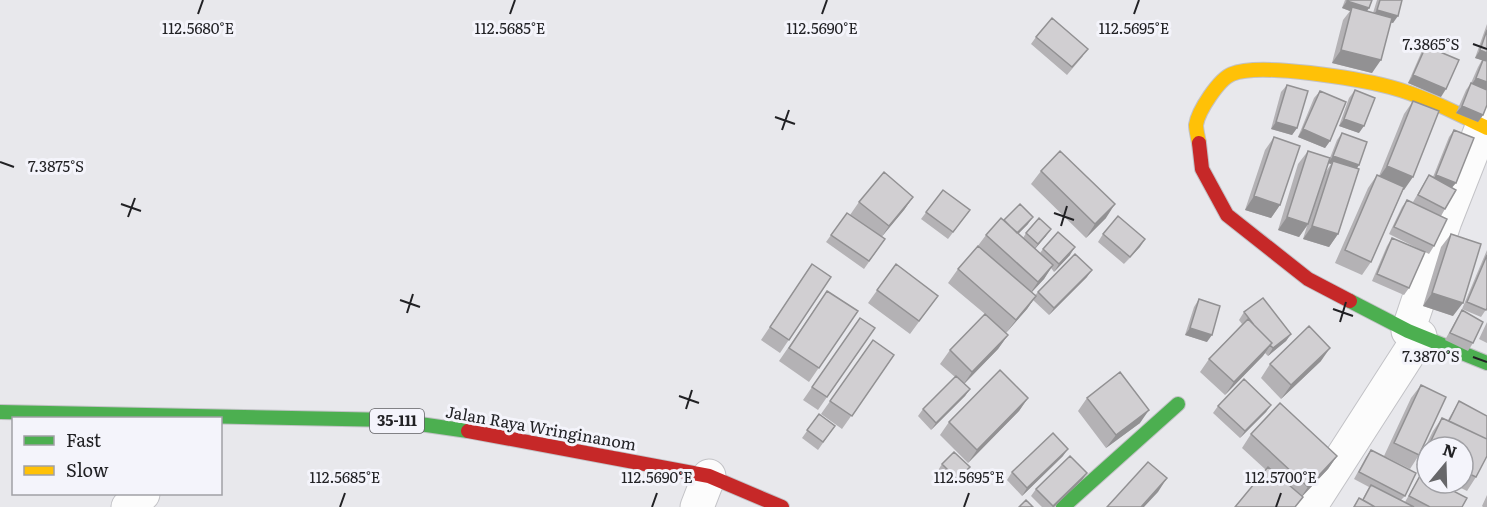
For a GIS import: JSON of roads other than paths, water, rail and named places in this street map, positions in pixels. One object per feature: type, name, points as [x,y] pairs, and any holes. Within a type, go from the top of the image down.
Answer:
[{"type":"street","points":[[1310,507],[1414,333],[1485,122],[1390,87],[1303,72],[1250,69],[1230,74],[1210,92],[1196,124],[1202,170],[1227,215],[1308,279],[1414,333],[1487,363]]},
{"type":"street","points":[[1063,507],[1178,404]]},
{"type":"street","name":"Jalan Raya Wringinanom","points":[[0,412],[157,417]]},
{"type":"street","name":"Jalan Raya Wringinanom","points":[[222,418],[392,420],[489,434],[709,476],[782,507]]},
{"type":"street","points":[[697,507],[709,476]]},
{"type":"street","points":[[128,507],[142,495]]}]
